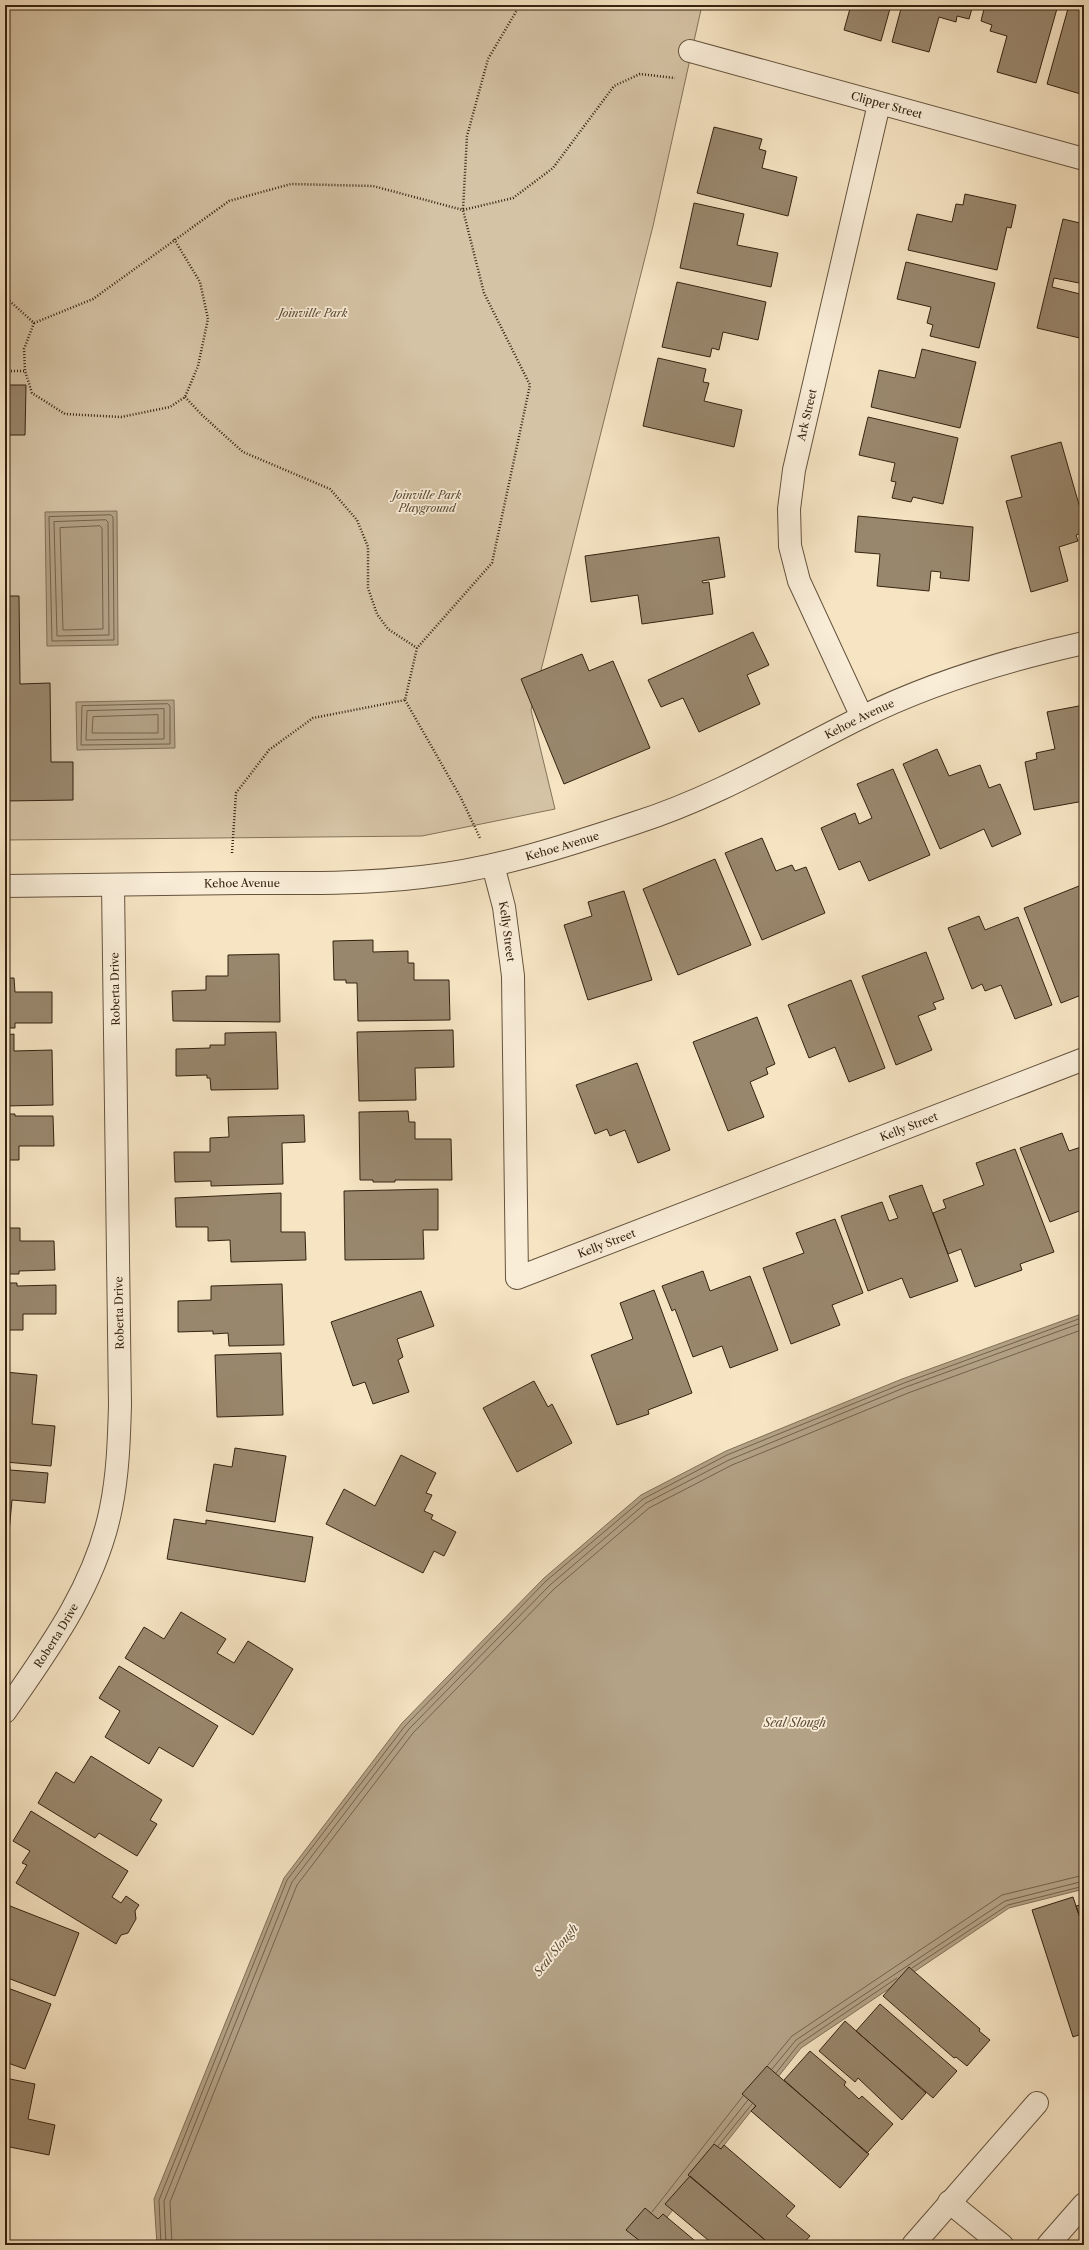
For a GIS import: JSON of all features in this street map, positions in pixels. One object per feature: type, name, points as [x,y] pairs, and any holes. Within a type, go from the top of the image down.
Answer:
[{"type":"street","name":"Clipper Street","points":[[690,52],[1084,159]]},
{"type":"street","name":"Ark Street","points":[[862,717],[799,581],[790,546],[789,509],[794,470],[879,104]]},
{"type":"street","name":"Kehoe Avenue","points":[[5,886],[355,882],[423,877],[493,865],[638,822],[704,797],[762,770],[862,717],[968,675],[1029,656],[1084,644]]},
{"type":"street","name":"Kelly Street","points":[[493,865],[504,907],[513,976],[517,1278],[1084,1060]]},
{"type":"street","name":"Roberta Drive","points":[[5,1712],[51,1647],[76,1604],[94,1563],[111,1509],[118,1461],[120,1405],[113,885]]},
{"type":"street","points":[[913,2245],[1036,2103]]},
{"type":"street","points":[[949,2202],[1002,2245]]},
{"type":"street","points":[[1048,2245],[1084,2204]]},
{"type":"path","points":[[493,865],[461,798],[405,700],[417,648],[492,563],[530,385],[484,293],[463,210],[467,136],[488,59],[520,5]]},
{"type":"path","points":[[174,239],[200,282],[208,319],[198,366],[185,397],[170,407],[121,417],[65,414],[32,393],[25,371],[24,349],[34,323],[93,299],[174,239],[229,201],[291,184],[373,186],[463,210],[513,198],[553,168],[614,86],[640,74],[678,78],[690,52]]},
{"type":"path","points":[[5,297],[34,323]]},
{"type":"path","points":[[5,371],[25,371]]},
{"type":"path","points":[[185,397],[202,415],[243,452],[330,489],[357,520],[368,547],[368,588],[377,614],[388,629],[417,648]]},
{"type":"path","points":[[230,883],[236,793],[269,750],[313,718],[405,700]]},
{"type":"green space","name":"Joinville Park","points":[[5,5],[702,5],[653,226],[531,710],[555,809],[422,836],[5,840]]},
{"type":"water","points":[[117,511],[118,645],[47,646],[45,512]]},
{"type":"water","points":[[174,700],[175,748],[77,750],[76,702]]},
{"type":"water","name":"Seal Slough","points":[[1084,1313],[1084,1889],[1009,1908],[801,2048],[649,2240],[649,2245],[157,2245],[154,2199],[284,1878],[402,1723],[544,1578],[641,1495],[726,1451],[902,1379]]},
{"type":"building","points":[[851,5],[891,5],[881,41],[844,30]]},
{"type":"building","points":[[902,5],[973,5],[969,19],[957,16],[956,22],[939,17],[929,52],[892,42]]},
{"type":"building","points":[[985,5],[1058,5],[1036,83],[997,72],[1007,36],[990,31],[992,25],[981,21]]},
{"type":"building","points":[[1069,5],[1084,5],[1084,95],[1047,84]]},
{"type":"building","points":[[714,127],[762,139],[759,149],[766,151],[762,168],[797,177],[788,216],[697,193]]},
{"type":"building","points":[[965,194],[1016,205],[1011,228],[1007,227],[997,270],[908,250],[917,214],[952,222],[956,204],[963,205]]},
{"type":"building","points":[[694,203],[744,214],[737,245],[778,253],[771,287],[680,268]]},
{"type":"building","points":[[1063,219],[1084,224],[1084,284],[1054,278],[1052,287],[1084,295],[1084,339],[1037,328]]},
{"type":"building","points":[[906,262],[995,283],[979,348],[930,336],[933,325],[927,323],[931,307],[897,299]]},
{"type":"building","points":[[677,282],[766,302],[758,340],[723,332],[719,350],[712,348],[710,357],[662,347]]},
{"type":"building","points":[[922,349],[976,362],[960,428],[871,407],[879,370],[915,378]]},
{"type":"building","points":[[658,358],[706,369],[703,382],[709,383],[704,401],[742,410],[734,447],[643,426]]},
{"type":"building","points":[[5,385],[26,385],[25,435],[5,435]]},
{"type":"building","points":[[868,417],[958,438],[943,504],[913,497],[911,502],[892,498],[896,482],[891,481],[895,463],[859,455]]},
{"type":"building","points":[[1061,442],[1084,522],[1084,532],[1076,535],[1078,541],[1059,547],[1068,581],[1031,592],[1006,501],[1022,497],[1011,456]]},
{"type":"building","points":[[858,516],[973,527],[969,581],[940,578],[941,572],[931,571],[929,591],[877,586],[880,554],[855,552]]},
{"type":"building","points":[[719,537],[725,577],[702,581],[703,583],[709,582],[713,614],[642,624],[638,595],[591,602],[585,556]]},
{"type":"building","points":[[5,596],[19,596],[20,684],[50,683],[51,762],[73,762],[73,800],[5,801]]},
{"type":"building","points":[[753,632],[769,665],[747,675],[760,704],[699,732],[683,698],[661,707],[648,680]]},
{"type":"building","points":[[582,654],[589,671],[613,661],[650,748],[564,784],[521,679]]},
{"type":"building","points":[[1084,705],[1084,801],[1034,810],[1025,762],[1037,759],[1036,753],[1055,749],[1047,712]]},
{"type":"building","points":[[937,749],[949,776],[980,765],[989,788],[1000,784],[1021,834],[992,847],[984,829],[940,849],[903,764]]},
{"type":"building","points":[[893,769],[930,855],[869,881],[860,861],[839,870],[821,828],[855,813],[859,824],[872,818],[857,784]]},
{"type":"building","points":[[762,838],[776,871],[792,865],[795,871],[806,867],[825,913],[762,940],[725,853]]},
{"type":"building","points":[[715,859],[751,945],[678,975],[643,889]]},
{"type":"building","points":[[1084,884],[1084,994],[1061,1003],[1024,908]]},
{"type":"building","points":[[624,891],[652,980],[588,1000],[564,925],[592,916],[588,902]]},
{"type":"building","points":[[979,916],[985,930],[1018,917],[1052,1005],[1015,1019],[1001,985],[985,991],[982,984],[972,989],[948,928]]},
{"type":"building","points":[[373,940],[373,952],[408,951],[408,963],[414,963],[414,980],[449,980],[450,1020],[358,1021],[357,983],[346,983],[346,980],[334,980],[333,941]]},
{"type":"building","points":[[926,952],[944,999],[933,1003],[936,1009],[918,1016],[932,1050],[896,1065],[862,976]]},
{"type":"building","points":[[279,954],[280,1022],[173,1021],[172,991],[206,990],[206,976],[228,976],[228,955]]},
{"type":"building","points":[[5,978],[14,978],[15,992],[52,992],[52,1023],[15,1023],[15,1028],[5,1028]]},
{"type":"building","points":[[851,980],[885,1068],[849,1082],[835,1047],[809,1058],[788,1005]]},
{"type":"building","points":[[757,1017],[775,1064],[766,1068],[768,1074],[750,1082],[764,1117],[728,1131],[693,1042]]},
{"type":"building","points":[[453,1030],[454,1067],[415,1068],[416,1100],[359,1101],[357,1032]]},
{"type":"building","points":[[276,1032],[278,1089],[211,1090],[210,1078],[207,1078],[207,1075],[176,1076],[176,1049],[210,1048],[210,1045],[225,1045],[225,1033]]},
{"type":"building","points":[[14,1034],[14,1051],[52,1050],[53,1105],[5,1106],[5,1035]]},
{"type":"building","points":[[637,1063],[670,1150],[638,1163],[625,1130],[610,1136],[607,1129],[595,1134],[576,1085]]},
{"type":"building","points":[[408,1111],[409,1122],[415,1122],[415,1139],[451,1139],[452,1180],[395,1180],[395,1182],[373,1182],[373,1180],[360,1180],[359,1112]]},
{"type":"building","points":[[5,1114],[15,1114],[15,1116],[53,1116],[54,1146],[19,1146],[19,1160],[5,1160]]},
{"type":"building","points":[[304,1115],[305,1142],[282,1143],[283,1184],[211,1186],[211,1181],[175,1182],[174,1152],[210,1152],[210,1138],[229,1137],[228,1117]]},
{"type":"building","points":[[1062,1133],[1069,1151],[1084,1146],[1084,1215],[1082,1210],[1050,1222],[1020,1148]]},
{"type":"building","points":[[1015,1149],[1054,1252],[1020,1264],[1022,1270],[975,1287],[961,1249],[948,1254],[933,1213],[946,1208],[943,1200],[984,1185],[976,1163]]},
{"type":"building","points":[[922,1185],[958,1281],[910,1298],[902,1278],[868,1291],[841,1216],[882,1202],[889,1221],[898,1218],[889,1196]]},
{"type":"building","points":[[438,1189],[438,1230],[423,1230],[424,1259],[345,1260],[344,1191]]},
{"type":"building","points":[[281,1193],[281,1232],[305,1232],[306,1260],[231,1262],[230,1240],[208,1241],[208,1227],[176,1227],[175,1198]]},
{"type":"building","points":[[835,1219],[863,1293],[832,1305],[840,1325],[791,1344],[763,1268],[804,1253],[796,1233]]},
{"type":"building","points":[[5,1228],[20,1228],[20,1241],[54,1241],[55,1270],[19,1271],[19,1274],[5,1274]]},
{"type":"building","points":[[703,1271],[710,1291],[750,1276],[778,1350],[730,1368],[722,1346],[693,1357],[675,1309],[672,1311],[662,1286]]},
{"type":"building","points":[[5,1283],[17,1283],[17,1286],[56,1285],[56,1314],[23,1314],[23,1330],[5,1330]]},
{"type":"building","points":[[282,1284],[284,1345],[229,1346],[228,1333],[213,1334],[213,1331],[178,1332],[178,1301],[211,1300],[211,1286]]},
{"type":"building","points":[[654,1290],[692,1393],[648,1410],[649,1414],[617,1425],[591,1355],[633,1339],[620,1303]]},
{"type":"building","points":[[421,1291],[434,1326],[397,1339],[403,1357],[398,1360],[409,1392],[373,1404],[365,1382],[353,1386],[331,1322]]},
{"type":"building","points":[[281,1353],[283,1415],[217,1417],[215,1355]]},
{"type":"building","points":[[5,1372],[37,1375],[32,1424],[55,1426],[51,1466],[5,1462]]},
{"type":"building","points":[[534,1381],[548,1407],[552,1404],[572,1443],[517,1472],[483,1408]]},
{"type":"building","points":[[235,1448],[286,1456],[275,1522],[206,1511],[214,1464],[232,1467]]},
{"type":"building","points":[[401,1455],[436,1473],[426,1493],[432,1495],[424,1511],[433,1515],[431,1519],[456,1532],[444,1556],[434,1551],[423,1573],[326,1524],[344,1489],[375,1506]]},
{"type":"building","points":[[5,1465],[10,1466],[10,1470],[48,1473],[45,1503],[12,1500],[9,1533],[5,1533]]},
{"type":"building","points":[[174,1519],[206,1524],[206,1520],[313,1537],[305,1582],[167,1559]]},
{"type":"building","points":[[181,1612],[226,1639],[217,1653],[234,1663],[248,1641],[293,1669],[253,1735],[125,1658],[144,1627],[164,1639]]},
{"type":"building","points":[[119,1666],[218,1726],[193,1767],[159,1747],[149,1764],[105,1737],[120,1711],[99,1698]]},
{"type":"building","points":[[91,1756],[162,1800],[150,1820],[157,1824],[137,1856],[99,1833],[95,1838],[38,1803],[56,1772],[74,1783]]},
{"type":"building","points":[[31,1811],[128,1871],[112,1897],[121,1903],[126,1896],[139,1905],[135,1911],[136,1919],[128,1933],[121,1935],[116,1944],[16,1883],[27,1865],[22,1863],[30,1851],[13,1841]]},
{"type":"building","points":[[1073,1897],[1084,1930],[1084,2033],[1073,2037],[1032,1910]]},
{"type":"building","points":[[5,1904],[79,1933],[55,1996],[5,1977]]},
{"type":"building","points":[[1084,1904],[1084,1930],[1076,1906]]},
{"type":"building","points":[[909,1967],[980,2029],[979,2031],[990,2040],[967,2066],[956,2057],[954,2058],[883,1996]]},
{"type":"building","points":[[5,1987],[51,2004],[25,2069],[5,2062]]},
{"type":"building","points":[[880,2004],[957,2071],[933,2098],[856,2031]]},
{"type":"building","points":[[845,2021],[926,2093],[902,2120],[858,2078],[855,2082],[819,2051]]},
{"type":"building","points":[[810,2051],[846,2082],[844,2085],[859,2099],[862,2096],[893,2124],[867,2153],[784,2080]]},
{"type":"building","points":[[767,2066],[869,2154],[840,2188],[751,2111],[756,2106],[742,2094]]},
{"type":"building","points":[[5,2078],[35,2084],[28,2119],[55,2125],[49,2155],[5,2146]]},
{"type":"building","points":[[714,2144],[721,2149],[724,2145],[795,2206],[786,2216],[810,2236],[802,2245],[771,2245],[688,2175]]},
{"type":"building","points":[[690,2176],[771,2245],[714,2245],[665,2204]]},
{"type":"building","points":[[645,2208],[658,2219],[663,2214],[700,2245],[645,2245],[626,2230]]},
{"type":"park label","name":"Joinville Park Playground","points":[[427,501]]}]
